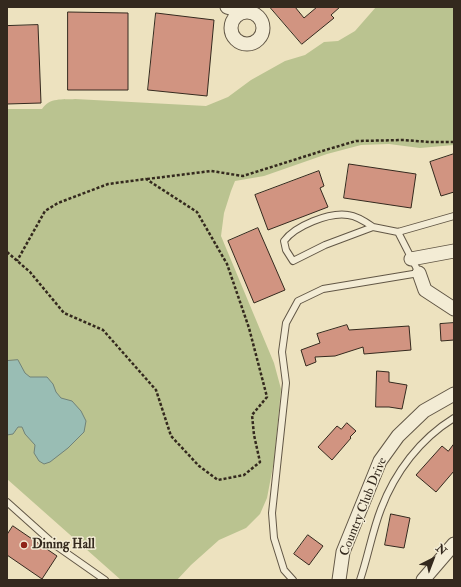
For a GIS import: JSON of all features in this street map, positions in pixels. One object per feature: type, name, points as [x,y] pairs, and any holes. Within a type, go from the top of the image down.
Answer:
[{"type":"street","points":[[227,7],[244,12]]},
{"type":"street","points":[[411,259],[454,251]]},
{"type":"street","points":[[419,273],[424,290],[454,309]]},
{"type":"street","name":"Country Club Drive","points":[[339,580],[343,552],[380,461],[398,436],[424,412],[454,394]]},
{"type":"street","points":[[423,580],[454,544]]},
{"type":"lane","points":[[373,227],[325,244],[292,261],[286,250],[284,241],[288,235],[320,219],[338,214],[349,215],[363,220],[373,227],[398,232],[454,216]]},
{"type":"lane","points":[[293,580],[284,570],[274,538],[272,513],[286,383],[282,352],[286,323],[298,301],[323,289],[419,273],[398,232]]},
{"type":"lane","points":[[360,580],[381,509],[397,475],[411,454],[444,424],[454,418]]},
{"type":"lane","points":[[7,502],[55,545],[105,580]]},
{"type":"path","points":[[18,261],[45,211],[58,203],[108,184],[211,171],[243,176],[356,141],[404,140],[454,142]]},
{"type":"path","points":[[7,252],[30,272],[64,313],[103,330],[156,390],[171,436],[199,466],[218,480],[244,475],[260,462],[254,435],[252,415],[267,397],[249,328],[227,264],[197,212],[146,179]]},
{"type":"green space","points":[[376,7],[454,7],[454,145],[420,148],[389,144],[361,145],[327,154],[264,176],[235,181],[224,213],[221,236],[274,363],[281,389],[274,461],[267,498],[260,514],[246,528],[219,540],[191,565],[177,580],[121,580],[7,479],[7,109],[42,109],[45,105],[61,99],[206,106],[228,97],[251,80],[285,61],[305,55],[324,42],[338,41],[355,31]]},
{"type":"water","points":[[18,360],[25,373],[30,377],[47,377],[61,398],[72,401],[81,411],[86,421],[84,432],[68,448],[50,462],[44,464],[39,461],[34,453],[35,445],[25,434],[22,427],[18,427],[13,434],[7,435],[7,361]]},
{"type":"building","points":[[270,7],[295,7],[304,18],[317,7],[340,7],[331,15],[334,18],[302,44]]},
{"type":"building","points":[[68,12],[128,13],[128,90],[68,90]]},
{"type":"building","points":[[156,13],[214,20],[207,96],[148,90]]},
{"type":"building","points":[[38,25],[41,103],[7,104],[7,26]]},
{"type":"building","points":[[454,154],[454,192],[441,196],[430,162]]},
{"type":"building","points":[[349,164],[416,174],[411,208],[344,198]]},
{"type":"building","points":[[319,171],[324,186],[320,188],[328,207],[268,230],[255,195]]},
{"type":"building","points":[[258,228],[285,290],[254,303],[228,241]]},
{"type":"building","points":[[454,323],[454,340],[441,341],[440,324]]},
{"type":"building","points":[[347,325],[349,330],[409,326],[411,350],[364,354],[363,347],[335,356],[315,357],[316,362],[306,366],[301,350],[320,343],[317,334]]},
{"type":"building","points":[[377,371],[389,372],[389,382],[407,385],[402,409],[376,407]]},
{"type":"building","points":[[347,423],[356,431],[332,460],[318,447],[337,426],[341,429]]},
{"type":"building","points":[[454,444],[454,471],[436,492],[416,475],[442,446],[448,451]]},
{"type":"building","points":[[391,514],[410,518],[404,548],[385,545]]},
{"type":"building","name":"Dining Hall","points":[[13,526],[57,556],[42,579],[7,555],[7,535]]},
{"type":"building","points":[[308,535],[323,546],[309,565],[294,554]]},
{"type":"place","name":"Dining Hall","points":[[24,545]]}]
